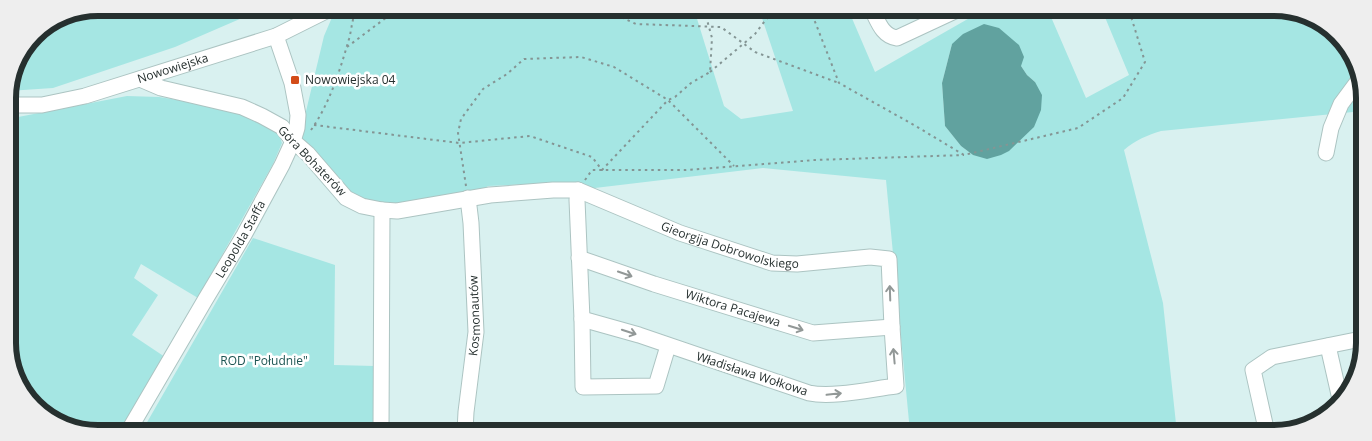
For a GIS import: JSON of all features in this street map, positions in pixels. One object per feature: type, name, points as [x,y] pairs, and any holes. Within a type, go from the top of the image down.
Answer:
[{"type":"street","name":"Nowowiejska","points":[[16,105],[42,105],[65,101],[140,79],[276,36],[316,16]]},
{"type":"street","points":[[875,16],[883,30],[890,37],[897,38],[944,16]]},
{"type":"street","name":"Leopolda Staffa","points":[[133,425],[256,215],[293,141],[298,115],[292,83],[276,36]]},
{"type":"street","name":"Góra Bohaterów","points":[[140,79],[161,88],[242,107],[282,127],[346,198],[362,206],[397,211],[508,193],[578,190]]},
{"type":"street","points":[[1326,153],[1331,128],[1341,104],[1354,86]]},
{"type":"street","points":[[578,190],[583,386],[656,386],[668,346]]},
{"type":"street","name":"Gieorgija Dobrowolskiego","points":[[578,190],[680,233],[772,263],[798,264],[870,257],[889,259],[892,327]]},
{"type":"street","name":"Kosmonautów","points":[[465,425],[476,332],[471,223],[468,198]]},
{"type":"street","points":[[381,425],[382,210]]},
{"type":"street","name":"Wiktora Pacajewa","points":[[579,258],[654,284],[813,333],[892,327]]},
{"type":"street","name":"Władisława Wołkowa","points":[[582,319],[632,333],[819,395],[896,386],[892,327]]},
{"type":"street","points":[[1265,425],[1253,370],[1272,357],[1356,340]]},
{"type":"street","points":[[1328,346],[1339,392]]},
{"type":"path","points":[[293,141],[302,139],[314,125],[331,92],[347,48],[353,16]]},
{"type":"path","points":[[347,48],[389,16]]},
{"type":"path","points":[[619,16],[636,24],[721,27],[755,52],[839,82],[964,155]]},
{"type":"path","points":[[706,16],[712,38],[710,72]]},
{"type":"path","points":[[602,170],[668,100],[710,72],[744,44],[755,34],[769,16]]},
{"type":"path","points":[[813,16],[839,82]]},
{"type":"path","points":[[578,190],[592,170],[686,170],[814,160],[964,155],[1078,128],[1123,98],[1145,62],[1131,16]]},
{"type":"path","points":[[468,198],[458,133],[461,119],[483,89],[507,74],[524,59],[580,57],[614,67],[668,100],[734,166]]},
{"type":"path","points":[[314,125],[459,143],[530,136],[592,157],[602,170]]},
{"type":"green space","points":[[98,16],[247,16],[175,47],[53,88],[16,90],[22,67],[30,53],[40,40],[67,22]]},
{"type":"green space","points":[[333,16],[696,16],[724,106],[741,119],[793,111],[761,16],[851,16],[875,72],[973,16],[1051,16],[1086,98],[1129,75],[1104,16],[1274,16],[1305,22],[1332,40],[1347,62],[1354,82],[1356,98],[1356,112],[1161,131],[1142,138],[1124,150],[1163,303],[1176,425],[909,425],[886,180],[763,168],[578,190],[571,182],[488,186],[468,198],[369,208],[293,141],[302,128],[324,36]],"holes":[[[952,44],[1021,66],[1035,82],[973,155],[961,146],[945,126],[942,83]]]},
{"type":"green space","points":[[127,96],[159,97],[246,115],[279,135],[282,143],[273,164],[198,298],[141,264],[134,278],[158,295],[132,335],[165,357],[126,425],[87,424],[67,419],[57,414],[33,393],[21,369],[16,343],[16,117]]},
{"type":"green space","name":"ROD \"Południe\"","points":[[253,238],[335,265],[334,365],[375,366],[375,425],[145,425]]},
{"type":"green space","points":[[687,422],[702,425],[679,425]]},
{"type":"shaded area","points":[[984,24],[999,28],[1019,45],[1024,57],[1021,66],[1035,82],[1042,95],[1041,110],[1034,127],[1009,151],[987,159],[973,155],[961,146],[945,126],[942,83],[952,44],[963,34]]},
{"type":"place","name":"Nowowiejska 04","points":[[295,80]]}]
